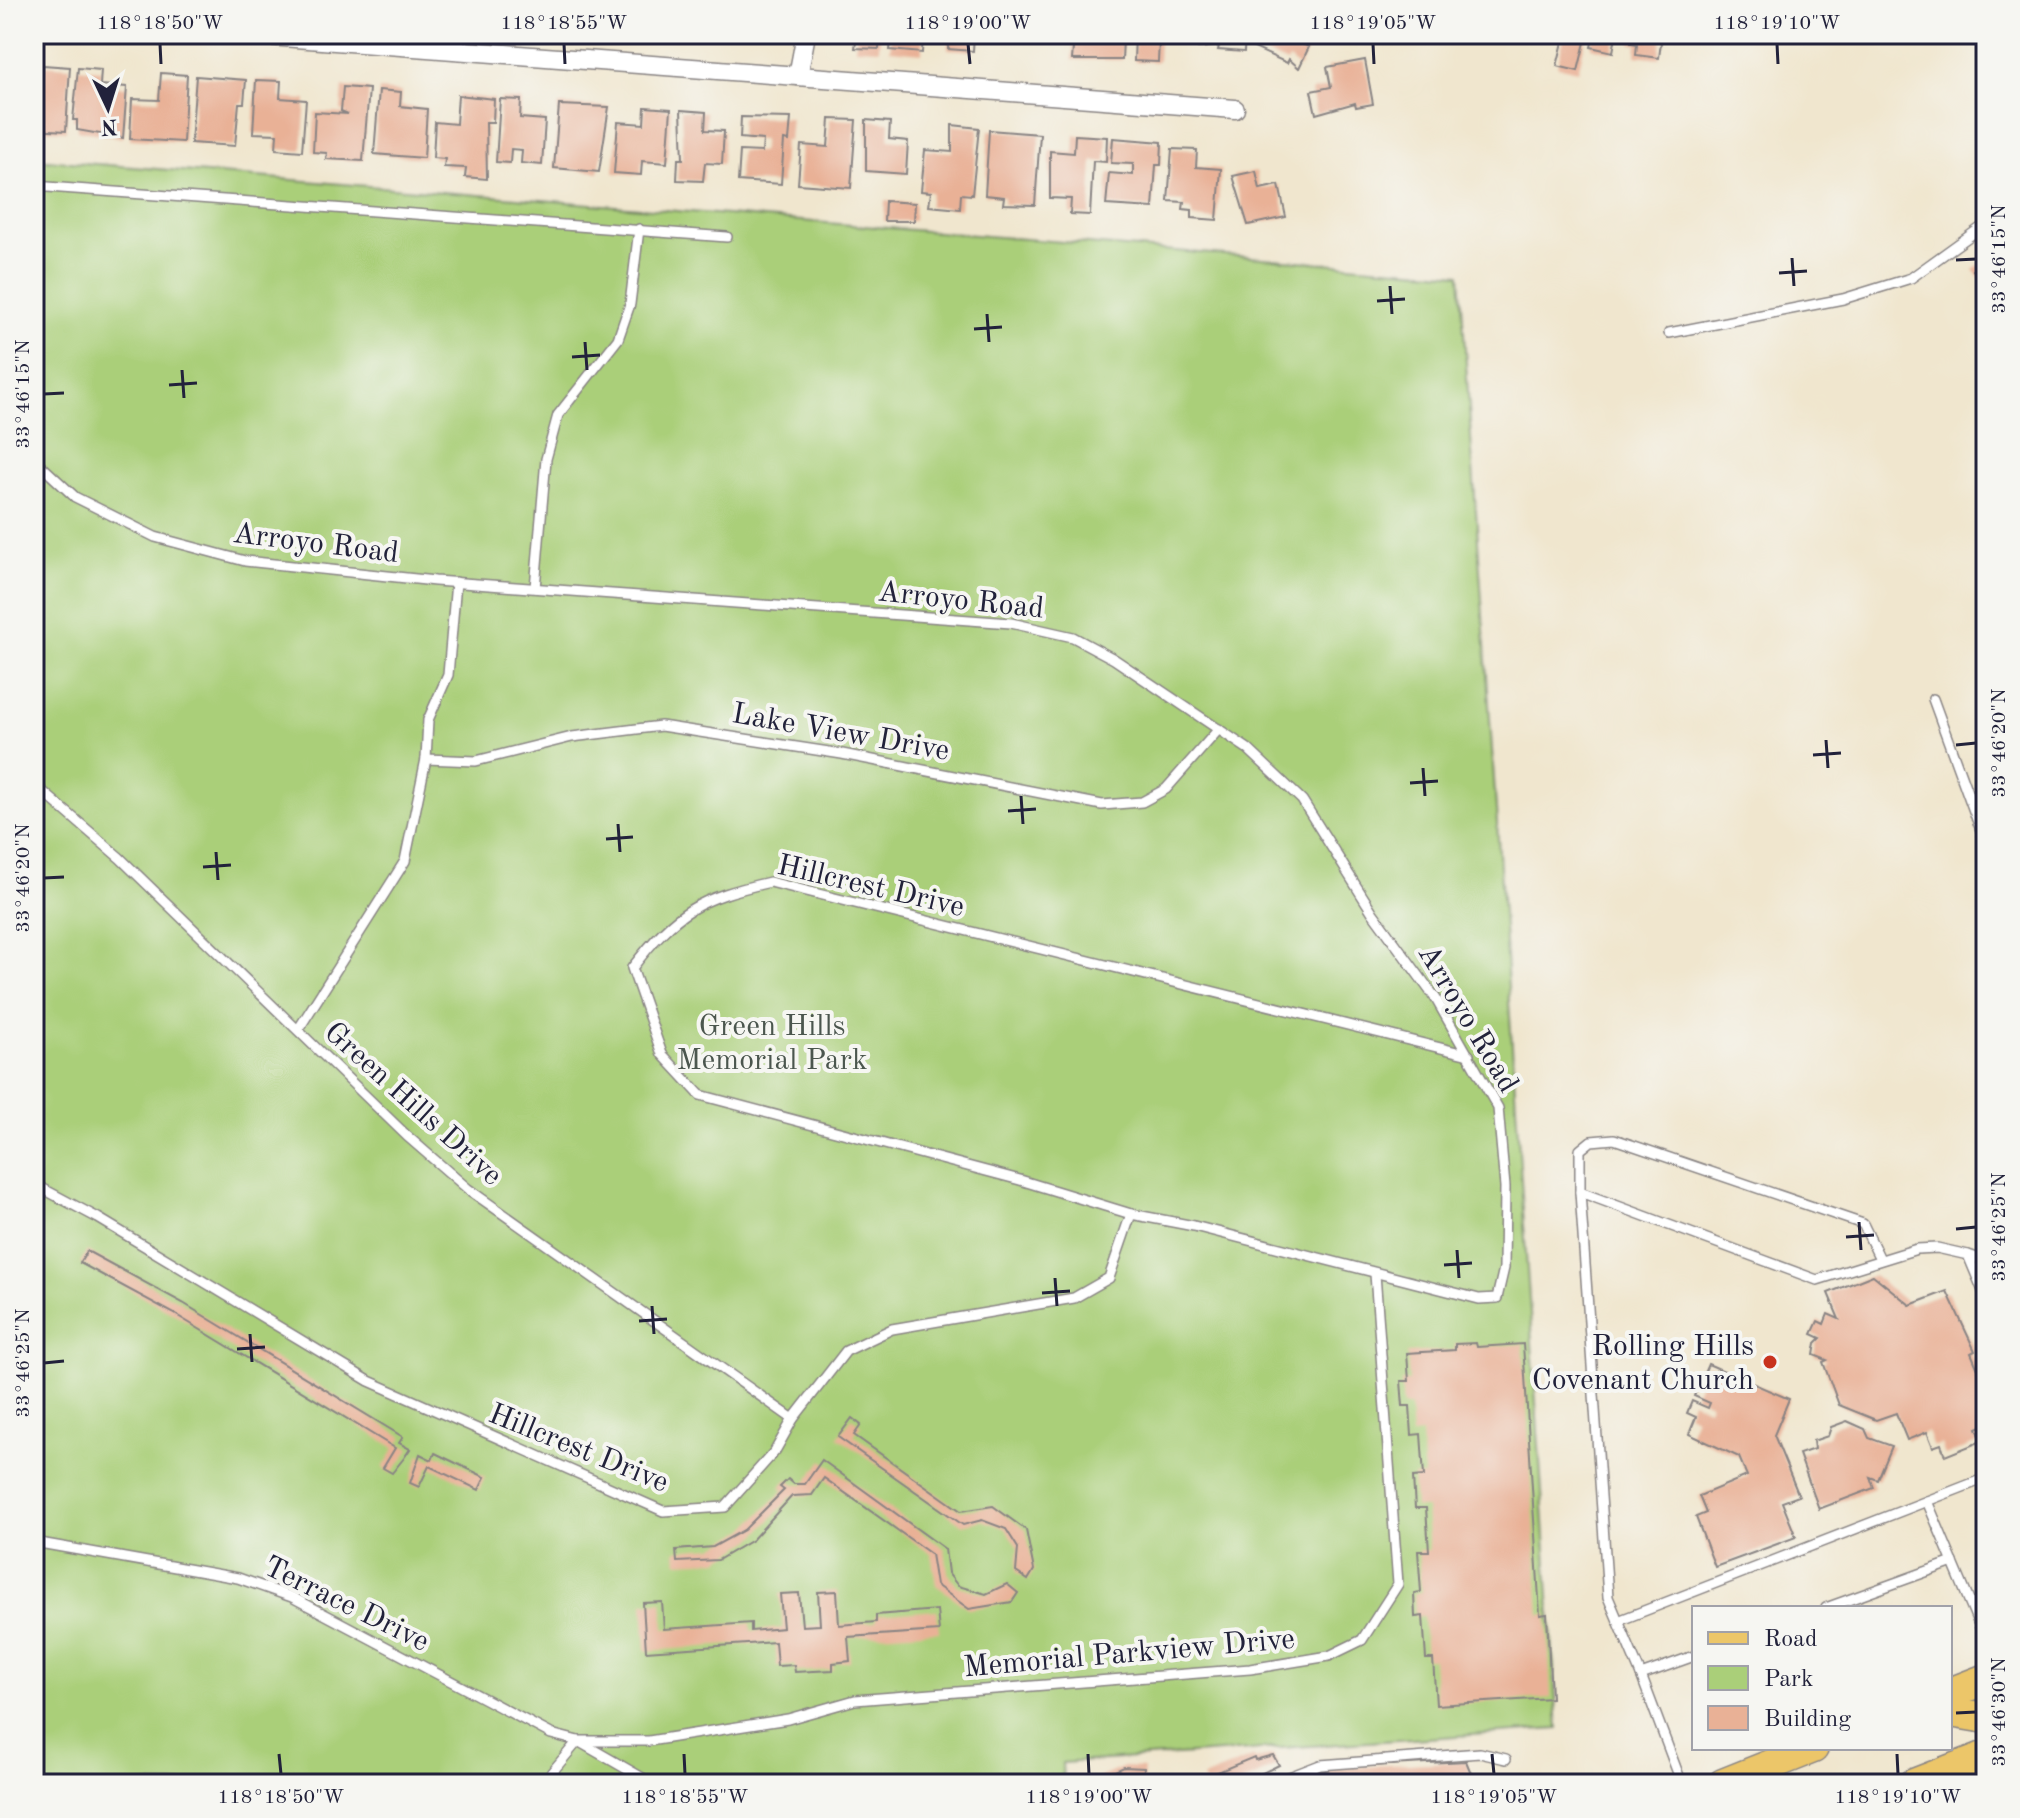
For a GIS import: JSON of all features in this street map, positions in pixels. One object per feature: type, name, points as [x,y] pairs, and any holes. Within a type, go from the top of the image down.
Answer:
[{"type":"main road","points":[[1952,1712],[1986,1718]]},
{"type":"main road","points":[[1723,1784],[1808,1750]]},
{"type":"main road","points":[[1914,1784],[1986,1756]]},
{"type":"street","points":[[241,34],[1235,109]]},
{"type":"street","points":[[798,76],[806,34]]},
{"type":"lane","points":[[34,186],[727,237]]},
{"type":"lane","points":[[1669,333],[1843,299],[1911,278],[1986,224]]},
{"type":"lane","points":[[535,588],[546,459],[558,415],[618,339],[630,304],[639,229]]},
{"type":"lane","name":"Arroyo Road","points":[[34,459],[75,497],[155,537],[245,561],[456,582],[1011,623],[1073,637],[1114,659],[1248,749],[1302,800],[1373,913],[1436,999],[1498,1108],[1505,1187],[1504,1268],[1497,1298]]},
{"type":"lane","points":[[298,1030],[405,861],[426,759],[428,720],[448,675],[456,582]]},
{"type":"lane","points":[[1933,699],[1986,844]]},
{"type":"lane","name":"Lake View Drive","points":[[426,759],[476,761],[572,737],[661,726],[842,754],[1102,805],[1142,802],[1166,789],[1219,729]]},
{"type":"lane","name":"Green Hills Drive","points":[[34,784],[120,858],[407,1136],[468,1189],[793,1419]]},
{"type":"lane","name":"Hillcrest Drive","points":[[1469,1055],[770,882],[713,895],[661,930],[632,968],[662,1054],[700,1095],[1020,1180],[1131,1214],[1194,1226],[1479,1299],[1497,1298]]},
{"type":"lane","points":[[1682,1784],[1608,1597],[1580,1192],[1580,1150],[1591,1141],[1614,1139],[1863,1224],[1880,1259]]},
{"type":"lane","name":"Hillcrest Drive","points":[[34,1184],[98,1218],[369,1381],[663,1511],[725,1507],[775,1451],[793,1419],[846,1351],[892,1329],[1074,1298],[1109,1278],[1131,1214]]},
{"type":"lane","points":[[1580,1192],[1817,1280],[1880,1259],[1927,1248],[1986,1261]]},
{"type":"lane","points":[[1968,1255],[1986,1298]]},
{"type":"lane","name":"Memorial Parkview Drive","points":[[578,1741],[649,1741],[788,1719],[855,1700],[1250,1669],[1329,1656],[1362,1640],[1398,1584],[1375,1274]]},
{"type":"lane","points":[[1618,1621],[1986,1478]]},
{"type":"lane","points":[[1927,1501],[1986,1641]]},
{"type":"lane","name":"Terrace Drive","points":[[34,1542],[238,1578],[292,1597],[551,1734],[578,1741]]},
{"type":"lane","points":[[1832,1606],[1953,1562]]},
{"type":"lane","points":[[1641,1675],[1692,1657]]},
{"type":"lane","points":[[542,1784],[578,1741],[653,1784]]},
{"type":"lane","points":[[1271,1784],[1320,1765],[1390,1757],[1480,1753],[1506,1759]]},
{"type":"green space","name":"Green Hills Memorial Park","points":[[34,159],[1460,274],[1558,1729],[1062,1763],[1063,1784],[34,1784]]},
{"type":"building","points":[[857,34],[880,34],[879,49],[855,48]]},
{"type":"building","points":[[892,34],[923,34],[922,53],[890,50]]},
{"type":"building","points":[[949,34],[974,34],[973,51],[948,49]]},
{"type":"building","points":[[999,34],[999,38],[978,36]]},
{"type":"building","points":[[1018,34],[1057,34],[1057,41],[1017,38]]},
{"type":"building","points":[[1135,34],[1180,34],[1179,42],[1159,41],[1158,62],[1134,61]]},
{"type":"building","points":[[1195,34],[1245,34],[1244,52],[1218,50],[1219,46],[1198,48]]},
{"type":"building","points":[[1258,34],[1289,34],[1287,37],[1309,47],[1299,68],[1289,59],[1287,63],[1252,47]]},
{"type":"building","points":[[1565,34],[1587,34],[1578,71],[1557,66]]},
{"type":"building","points":[[1594,34],[1616,36],[1613,52],[1591,47]]},
{"type":"building","points":[[1632,34],[1662,34],[1659,58],[1636,55],[1637,44],[1631,43]]},
{"type":"building","points":[[1074,36],[1123,39],[1122,60],[1072,60]]},
{"type":"building","points":[[1365,60],[1373,104],[1356,107],[1355,103],[1316,114],[1311,91],[1331,87],[1327,67]]},
{"type":"building","points":[[43,65],[70,67],[66,131],[34,129],[34,92],[41,93]]},
{"type":"building","points":[[78,68],[101,70],[100,85],[127,87],[123,138],[77,130],[77,120],[73,120]]},
{"type":"building","points":[[161,73],[187,75],[183,142],[130,139],[132,99],[159,100]]},
{"type":"building","points":[[196,76],[246,80],[244,103],[239,103],[235,146],[191,143]]},
{"type":"building","points":[[256,80],[281,81],[280,98],[306,100],[302,151],[276,149],[277,134],[253,133]]},
{"type":"building","points":[[343,87],[369,89],[363,161],[326,159],[327,153],[313,152],[315,112],[348,114],[341,111]]},
{"type":"building","points":[[379,90],[401,92],[400,106],[427,109],[424,158],[374,154]]},
{"type":"building","points":[[458,95],[494,99],[493,122],[486,122],[487,179],[465,177],[466,168],[444,167],[445,159],[433,158],[435,122],[456,124]]},
{"type":"building","points":[[500,99],[521,100],[520,118],[545,120],[542,165],[521,163],[522,150],[511,149],[510,163],[496,162]]},
{"type":"building","points":[[559,105],[609,107],[599,172],[554,168]]},
{"type":"building","points":[[645,107],[671,109],[667,163],[642,161],[641,175],[614,173],[618,122],[644,124]]},
{"type":"building","points":[[681,110],[706,112],[705,130],[724,131],[722,164],[705,163],[703,181],[677,180],[678,159],[683,159]]},
{"type":"building","points":[[741,117],[791,118],[789,141],[784,140],[781,184],[738,181],[740,151],[762,152],[763,140],[740,138]]},
{"type":"building","points":[[830,119],[856,120],[851,188],[798,184],[801,145],[828,147]]},
{"type":"building","points":[[866,120],[890,122],[889,139],[908,141],[906,174],[866,171]]},
{"type":"building","points":[[952,125],[979,128],[972,195],[961,194],[960,209],[929,206],[931,192],[921,191],[925,150],[952,152]]},
{"type":"building","points":[[989,130],[1040,134],[1035,205],[1003,204],[1004,197],[985,195]]},
{"type":"building","points":[[1075,135],[1107,137],[1106,162],[1093,161],[1090,215],[1070,214],[1071,199],[1050,198],[1050,151],[1074,153]]},
{"type":"building","points":[[1113,138],[1162,142],[1161,165],[1156,165],[1153,208],[1106,205],[1109,173],[1133,175],[1133,164],[1111,163]]},
{"type":"building","points":[[1172,149],[1197,150],[1196,167],[1221,169],[1217,220],[1192,218],[1192,210],[1183,209],[1184,202],[1168,201]]},
{"type":"building","points":[[1256,171],[1260,189],[1279,185],[1286,217],[1248,225],[1233,176]]},
{"type":"building","points":[[885,201],[915,203],[914,221],[884,221]]},
{"type":"building","points":[[1986,258],[1986,284],[1973,270]]},
{"type":"building","points":[[87,1251],[183,1303],[403,1437],[399,1443],[410,1449],[392,1473],[383,1468],[395,1448],[173,1313],[80,1263]]},
{"type":"building","points":[[1873,1275],[1910,1305],[1947,1291],[1975,1351],[1971,1353],[1986,1388],[1986,1424],[1977,1428],[1982,1441],[1945,1456],[1941,1444],[1933,1447],[1927,1432],[1907,1440],[1896,1413],[1876,1420],[1839,1405],[1823,1362],[1827,1360],[1814,1355],[1816,1343],[1821,1338],[1812,1334],[1818,1321],[1824,1324],[1828,1314],[1839,1319],[1828,1293]]},
{"type":"building","points":[[1476,1343],[1477,1347],[1523,1344],[1540,1615],[1547,1614],[1551,1698],[1436,1705],[1433,1659],[1426,1659],[1423,1616],[1415,1617],[1414,1593],[1421,1592],[1418,1551],[1429,1551],[1426,1508],[1415,1508],[1413,1477],[1424,1476],[1421,1434],[1412,1435],[1410,1406],[1403,1406],[1401,1381],[1409,1381],[1407,1353],[1455,1350],[1455,1344]]},
{"type":"building","points":[[1708,1364],[1789,1399],[1774,1435],[1799,1496],[1782,1502],[1796,1537],[1715,1567],[1696,1517],[1706,1513],[1699,1496],[1747,1476],[1739,1457],[1689,1434],[1696,1417],[1687,1413],[1692,1401],[1708,1408],[1710,1403],[1694,1396]]},
{"type":"building","points":[[852,1418],[861,1425],[854,1435],[961,1511],[993,1506],[1026,1530],[1034,1570],[1028,1580],[1016,1572],[1018,1548],[1006,1529],[982,1520],[963,1525],[838,1437]]},
{"type":"building","points":[[1847,1421],[1865,1429],[1869,1438],[1892,1446],[1878,1480],[1870,1477],[1874,1488],[1819,1509],[1799,1454],[1814,1449],[1813,1441],[1828,1436],[1831,1427]]},
{"type":"building","points":[[435,1453],[485,1477],[479,1490],[429,1466],[419,1487],[410,1483],[420,1454],[432,1460]]},
{"type":"building","points":[[822,1460],[945,1549],[948,1573],[958,1586],[986,1594],[1007,1584],[1018,1593],[1012,1602],[969,1609],[936,1585],[931,1554],[824,1478],[812,1495],[792,1496],[752,1540],[718,1560],[677,1562],[676,1550],[713,1547],[744,1530],[784,1490],[780,1487],[788,1479],[794,1484],[805,1484]]},
{"type":"building","points":[[837,1591],[839,1625],[876,1622],[876,1615],[937,1610],[939,1631],[848,1637],[850,1661],[833,1663],[833,1670],[795,1672],[794,1665],[777,1666],[775,1642],[646,1651],[643,1603],[662,1602],[664,1629],[751,1623],[751,1631],[783,1628],[780,1594],[799,1593],[802,1626],[820,1625],[818,1592]]},
{"type":"building","points":[[1273,1755],[1279,1765],[1240,1784],[1205,1784],[1203,1778],[1254,1757],[1255,1760]]},
{"type":"building","points":[[1466,1761],[1475,1783],[1472,1784],[1292,1784],[1332,1768]]},
{"type":"building","points":[[1124,1767],[1144,1768],[1143,1784],[1085,1784]]},
{"type":"place","name":"Rolling Hills Covenant Church","points":[[1770,1362]]}]
